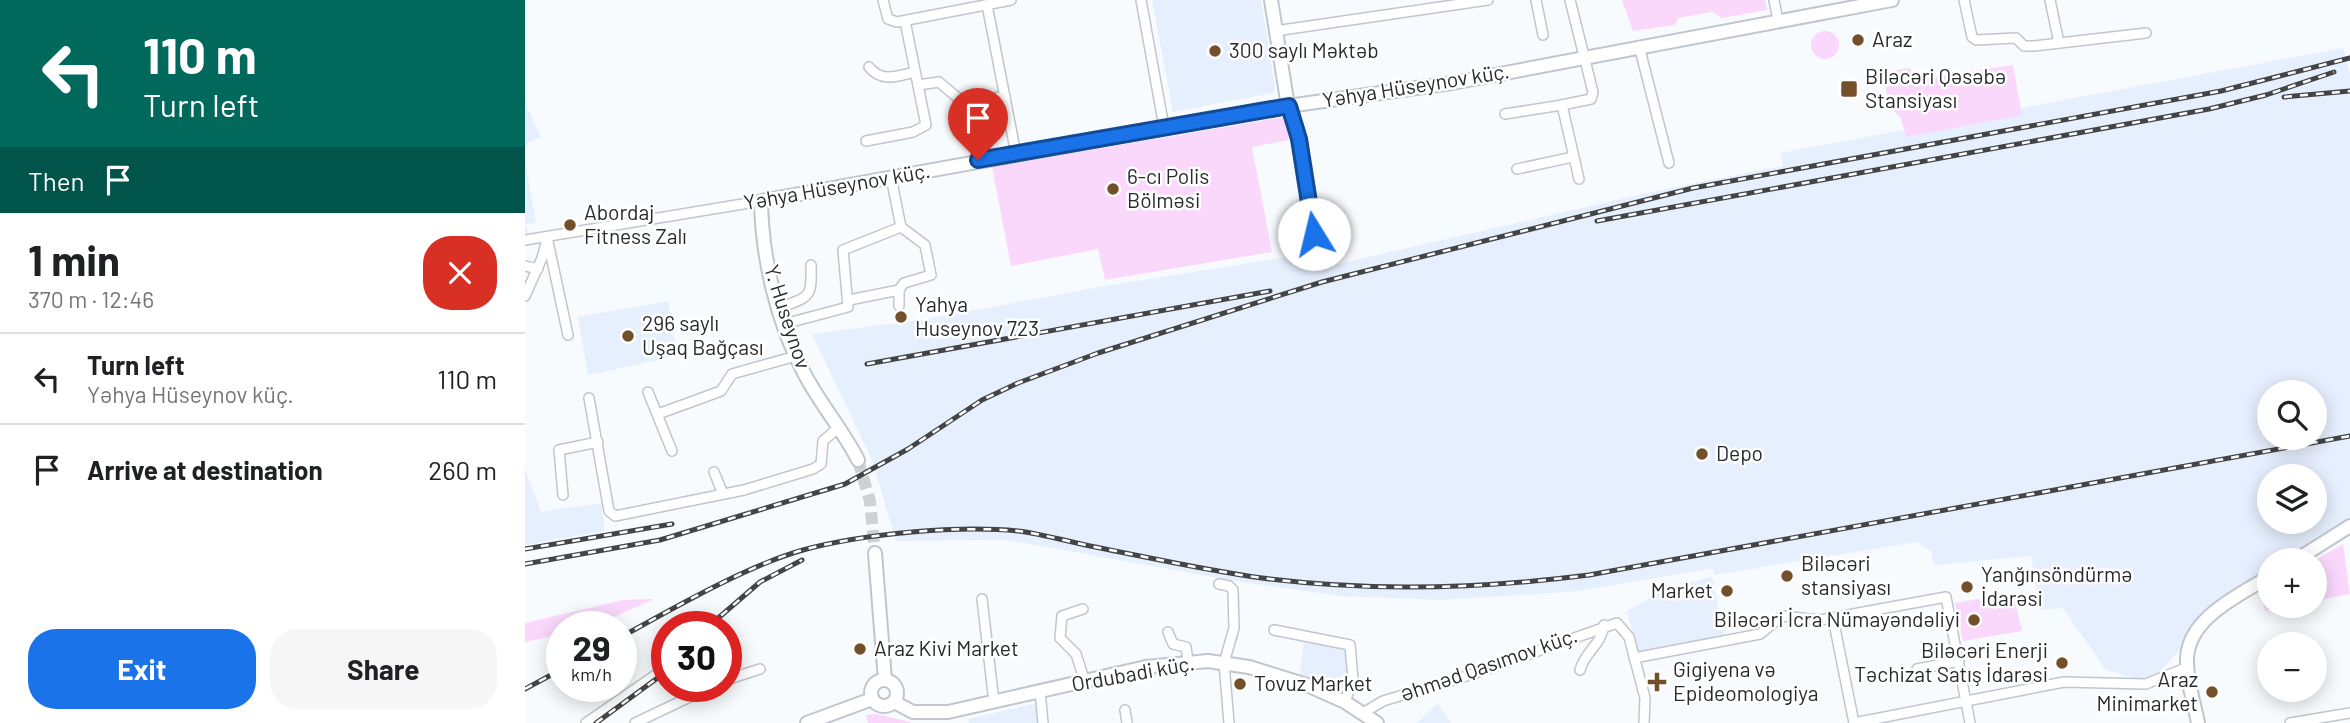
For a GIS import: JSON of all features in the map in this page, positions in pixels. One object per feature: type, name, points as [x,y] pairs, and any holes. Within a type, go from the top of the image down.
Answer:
[{"type":"main road","points":[[1271,0],[1289,106]]},
{"type":"main road","name":"Yəhya Hüseynov küç.","points":[[761,201],[1164,127],[1452,83],[1892,0]]},
{"type":"main road","name":"Y. Huseynov","points":[[761,201],[762,228],[784,324],[811,386],[858,460]]},
{"type":"main road","points":[[2315,548],[2350,526]]},
{"type":"main road","points":[[875,553],[885,680]]},
{"type":"main road","points":[[2198,723],[2188,667],[2190,644],[2201,625],[2218,610],[2257,584]]},
{"type":"main road","name":"Ordubadi küç.","points":[[921,718],[1188,661],[1224,663],[1288,678],[1345,702],[1377,723]]},
{"type":"main road","points":[[871,699],[873,685],[885,680]]},
{"type":"main road","points":[[885,680],[897,688],[894,702]]},
{"type":"main road","points":[[871,699],[882,707],[894,702]]},
{"type":"main road","points":[[807,723],[871,699]]},
{"type":"main road","points":[[894,702],[921,718]]},
{"type":"street","points":[[883,0],[888,19],[901,22],[1010,0]]},
{"type":"street","points":[[1141,0],[1164,127]]},
{"type":"street","points":[[1275,31],[1487,0]]},
{"type":"street","points":[[1536,0],[1543,35]]},
{"type":"street","points":[[1505,114],[1562,105],[1593,96],[1587,56],[1570,0]]},
{"type":"street","points":[[1774,0],[1778,21]]},
{"type":"street","points":[[1964,0],[1972,37],[1976,40],[2016,38],[2024,46],[2146,33]]},
{"type":"street","points":[[2050,0],[2059,43]]},
{"type":"street","points":[[987,5],[1016,153]]},
{"type":"street","points":[[866,141],[924,129],[926,125],[901,22]]},
{"type":"street","points":[[1639,46],[1669,163]]},
{"type":"street","points":[[869,67],[876,76],[884,78],[915,72]]},
{"type":"street","points":[[918,85],[939,82],[965,104],[978,160]]},
{"type":"street","points":[[965,104],[1005,96]]},
{"type":"street","points":[[1562,105],[1579,179]]},
{"type":"street","points":[[1289,106],[1299,139],[1314,234]]},
{"type":"street","points":[[1517,169],[1573,157]]},
{"type":"street","points":[[849,300],[899,290],[907,281],[931,275],[925,246],[901,227],[891,177]]},
{"type":"street","name":"Yəhya Hüseynov küç.","points":[[525,240],[761,201]]},
{"type":"street","points":[[784,324],[848,307],[843,250],[901,227]]},
{"type":"street","points":[[525,296],[538,269],[547,237]]},
{"type":"street","points":[[547,237],[568,335]]},
{"type":"street","points":[[779,308],[812,293],[811,265]]},
{"type":"street","points":[[525,266],[538,269]]},
{"type":"street","points":[[899,290],[899,306]]},
{"type":"street","points":[[658,414],[721,391],[732,374],[796,356]]},
{"type":"street","points":[[648,392],[672,451]]},
{"type":"street","points":[[589,398],[609,511],[615,516],[723,494],[818,467],[821,464],[823,441],[838,428]]},
{"type":"street","points":[[563,495],[559,450],[598,442]]},
{"type":"street","points":[[714,472],[723,494]]},
{"type":"street","points":[[1219,584],[1233,590],[1234,628],[1224,663],[1227,723]]},
{"type":"street","points":[[1644,723],[1645,698],[1634,658],[1760,634],[1782,616],[1813,620],[1833,618],[1946,597],[1971,723]]},
{"type":"street","points":[[982,599],[994,702]]},
{"type":"street","points":[[1083,608],[1062,616],[1060,638],[1076,654],[1085,681]]},
{"type":"street","points":[[1833,618],[1854,723],[2075,681],[2146,684],[2188,667]]},
{"type":"street","name":"Əhməd Qasımov küç.","points":[[1363,713],[1383,701],[1470,675],[1604,625],[1617,623],[1629,637],[1634,658]]},
{"type":"street","points":[[1580,670],[1587,654],[1599,645],[1604,625]]},
{"type":"street","points":[[1274,630],[1350,645],[1353,652],[1353,679],[1345,702]]},
{"type":"street","points":[[1168,632],[1173,644],[1187,647],[1188,661]]},
{"type":"street","points":[[1917,669],[1959,661]]},
{"type":"street","points":[[742,675],[760,669]]},
{"type":"street","points":[[586,723],[651,678]]},
{"type":"street","points":[[1040,691],[1042,723]]},
{"type":"street","points":[[635,723],[679,702]]},
{"type":"street","points":[[1125,710],[1127,723]]},
{"type":"street","points":[[2290,723],[2350,713]]},
{"type":"shaded area","name":"300 saylı Məktəb","points":[[1152,0],[1261,0],[1275,87],[1273,93],[1173,112]]},
{"type":"shaded area","points":[[1622,0],[1765,0],[1767,10],[1721,18],[1713,12],[1678,18],[1675,25],[1633,31]]},
{"type":"shaded area","points":[[1825,31],[1835,35],[1839,45],[1835,55],[1825,59],[1815,55],[1811,45],[1815,35]]},
{"type":"shaded area","points":[[2343,48],[2350,73],[2350,519],[2327,534],[2327,464],[2257,464],[2257,534],[2326,534],[2304,548],[2257,548],[2257,577],[2211,606],[2199,618],[2184,645],[2156,676],[2137,679],[2105,669],[2063,608],[2040,610],[2031,556],[1934,565],[1931,551],[1916,542],[1715,575],[1712,568],[1580,591],[1441,600],[1342,596],[1235,581],[1007,540],[896,541],[872,460],[812,334],[927,319],[1105,286],[1307,254],[1311,273],[1325,267],[1660,190],[1783,166],[1780,153]]},
{"type":"shaded area","points":[[2013,65],[2022,115],[1907,137],[1900,117],[1889,107],[1883,72],[1910,68],[1914,80]]},
{"type":"shaded area","points":[[525,102],[541,137],[525,144]]},
{"type":"shaded area","points":[[1284,117],[1289,140],[1252,147],[1272,252],[1105,280],[1098,249],[1011,266],[992,167]]},
{"type":"shaded area","points":[[525,161],[536,223],[526,224],[528,233],[525,234]]},
{"type":"shaded area","name":"296 saylı Uşaq Bağçası","points":[[668,301],[677,356],[588,375],[578,317]]},
{"type":"shaded area","points":[[525,469],[541,512],[601,503],[605,531],[525,545]]},
{"type":"shaded area","points":[[2343,544],[2350,594],[2327,599],[2327,553]]},
{"type":"shaded area","points":[[1712,577],[1724,635],[1638,652],[1627,611],[1667,588]]},
{"type":"shaded area","points":[[2013,593],[2022,631],[1963,641],[1955,603]]},
{"type":"shaded area","points":[[654,599],[627,611],[576,611],[623,600]]},
{"type":"shaded area","points":[[546,618],[546,637],[525,642],[525,623]]},
{"type":"shaded area","points":[[1304,640],[1346,648],[1349,654],[1343,689],[1300,674]]},
{"type":"shaded area","points":[[1037,703],[1039,723],[969,723],[968,719]]},
{"type":"shaded area","points":[[1438,704],[1451,723],[1416,723]]},
{"type":"shaded area","points":[[877,714],[911,723],[868,723],[866,715]]},
{"type":"tunnel","points":[[858,460],[870,501],[875,553]]},
{"type":"railway","points":[[525,564],[660,540],[845,484],[908,449],[982,400],[1018,383],[1098,353],[1322,282],[1693,188],[2221,91],[2350,58]]},
{"type":"railway","points":[[1597,221],[2209,109],[2266,95],[2334,72]]},
{"type":"railway","points":[[2284,97],[2350,91]]},
{"type":"railway","points":[[867,364],[1270,291]]},
{"type":"railway","points":[[637,628],[711,589],[781,557],[826,544],[880,535],[967,529],[1018,531],[1262,578],[1385,587],[1466,586],[1589,575],[2350,436]]},
{"type":"railway","points":[[525,549],[672,524]]},
{"type":"railway","points":[[726,611],[760,582],[802,560]]},
{"type":"railway","points":[[525,689],[546,678]]},
{"type":"railway","points":[[596,723],[651,683]]},
{"type":"place","name":"Araz","points":[[1858,40]]},
{"type":"place","name":"300 saylı Məktəb","points":[[1215,51]]},
{"type":"place","name":"Biləcəri Qəsəbə Stansiyası","points":[[1849,89]]},
{"type":"place","name":"6-cı Polis Bölməsi","points":[[1113,189]]},
{"type":"place","name":"Abordaj Fitness Zalı","points":[[570,225]]},
{"type":"place","name":"Yahya Huseynov 723","points":[[901,317]]},
{"type":"place","name":"296 saylı Uşaq Bağçası","points":[[628,336]]},
{"type":"place","name":"Depo","points":[[1702,454]]},
{"type":"place","name":"Biləcəri stansiyası","points":[[1787,576]]},
{"type":"place","name":"Yanğınsöndürmə İdarəsi","points":[[1967,587]]},
{"type":"place","name":"Market","points":[[1727,591]]},
{"type":"place","name":"Biləcəri İcra Nümayəndəliyi","points":[[1974,620]]},
{"type":"place","name":"Araz Kivi Market","points":[[860,649]]},
{"type":"place","name":"Biləcəri Enerji Təchizat Satış İdarəsi","points":[[2062,663]]},
{"type":"place","name":"Gigiyena və Epideomologiya","points":[[1657,682]]},
{"type":"place","name":"Tovuz Market","points":[[1240,684]]},
{"type":"place","name":"Araz Minimarket","points":[[2212,692]]},
{"type":"route","points":[[978,160],[1289,106],[1299,139],[1314,234]]}]
